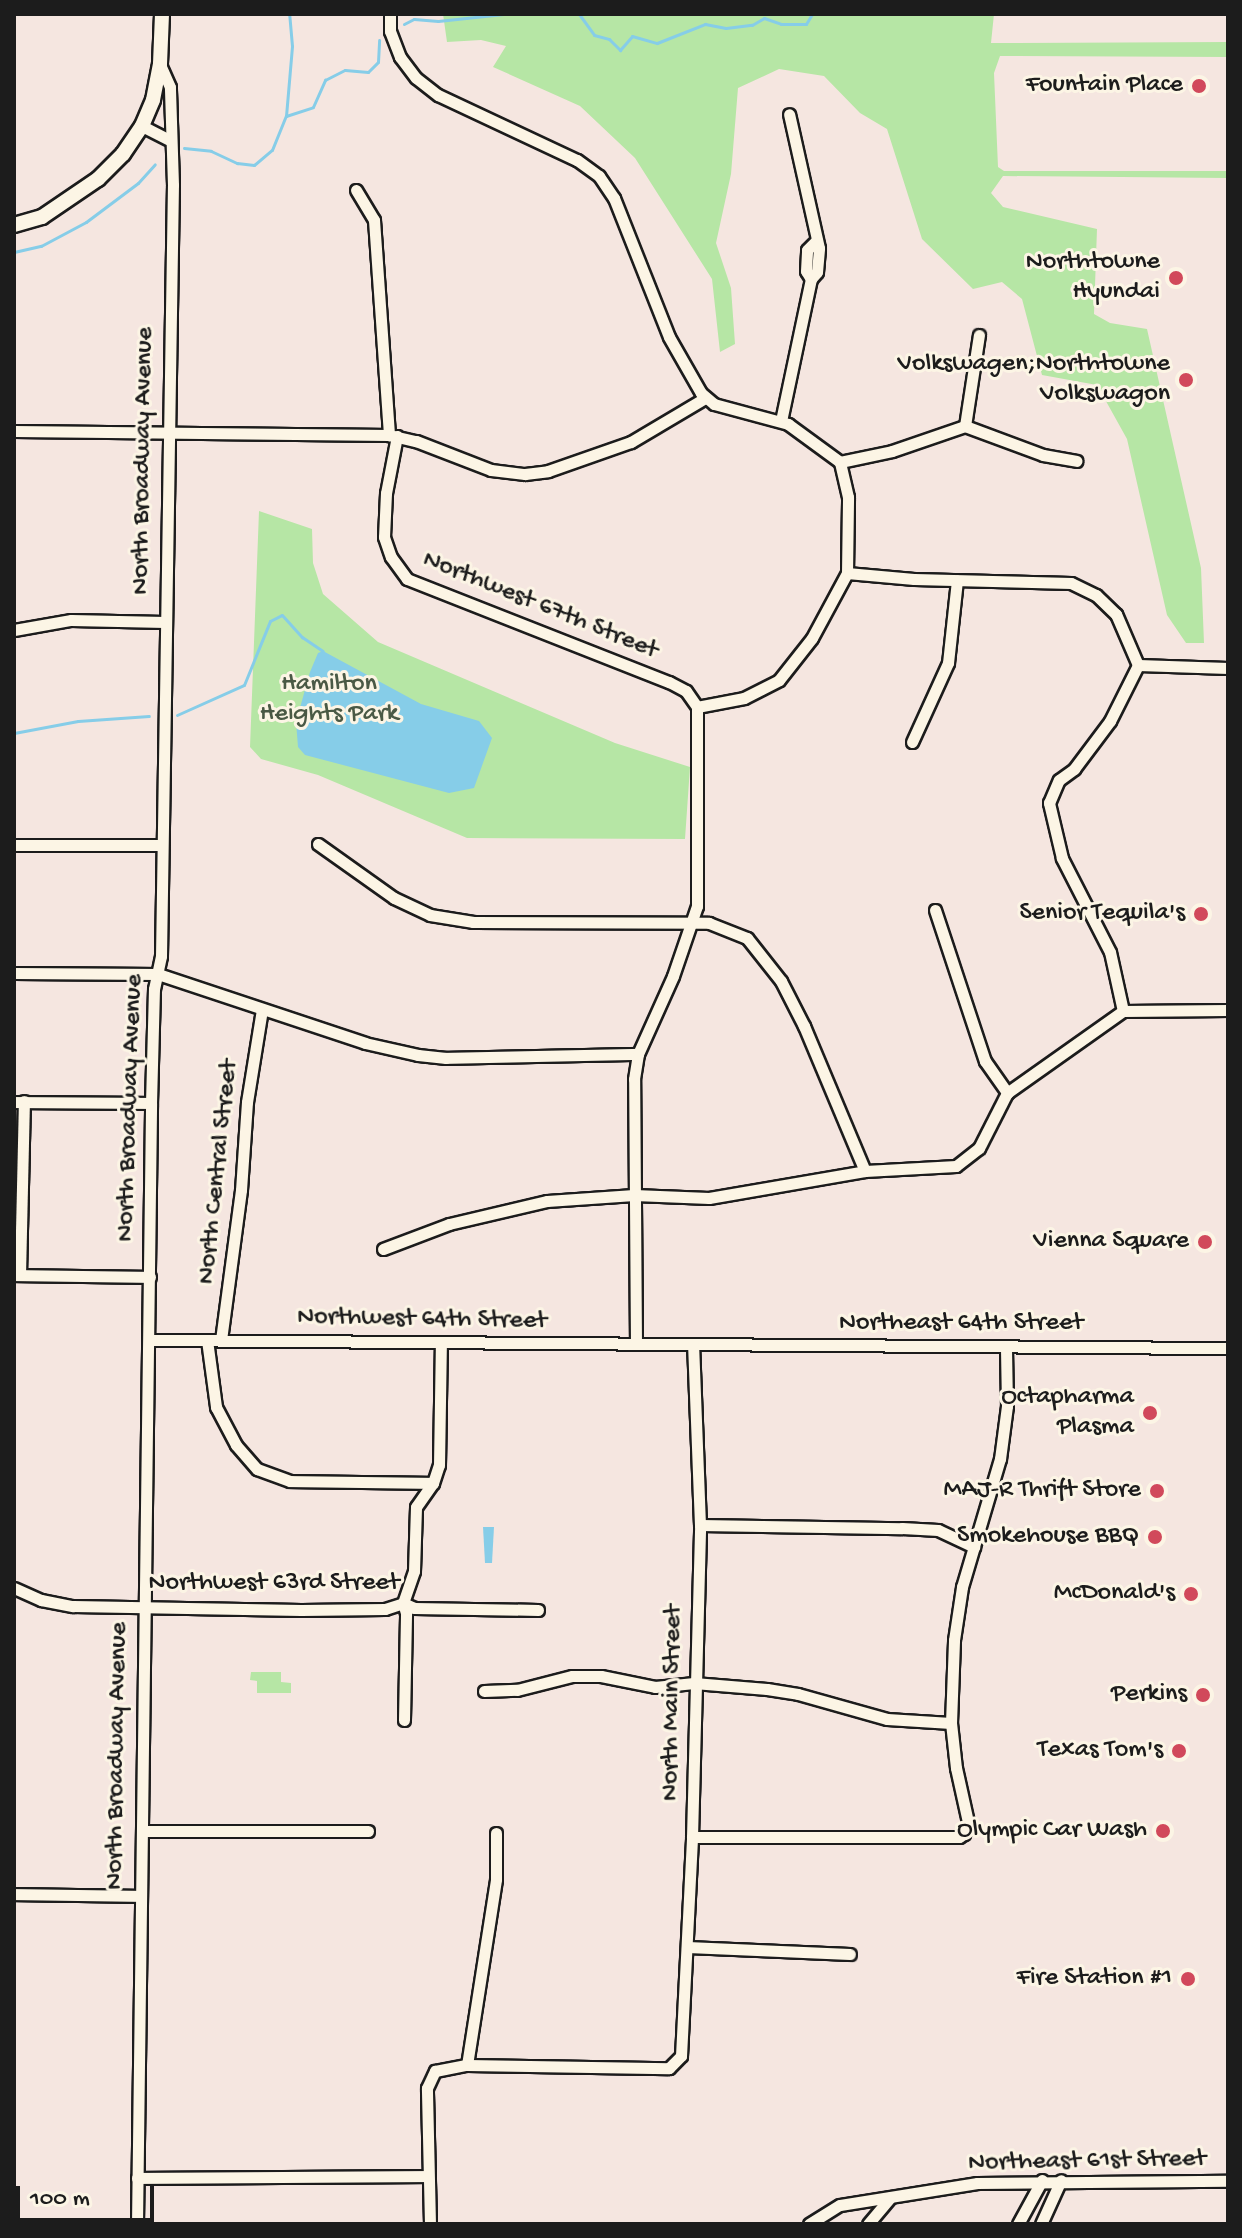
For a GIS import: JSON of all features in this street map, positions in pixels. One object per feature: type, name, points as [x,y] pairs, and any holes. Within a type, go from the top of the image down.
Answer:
[{"type":"main road","points":[[14,225],[42,217],[98,179],[123,154],[142,126],[153,100],[160,64],[162,14]]},
{"type":"street","points":[[390,14],[390,31],[400,57],[416,78],[438,95],[577,160],[599,176],[614,198],[669,337],[705,398],[720,406],[781,421],[808,436],[840,462],[848,497],[847,573],[812,638],[779,680],[744,698],[697,707],[699,878],[693,922],[638,1054],[634,1079],[636,1344]]},
{"type":"street","name":"North Broadway Avenue","points":[[137,2224],[151,1103],[162,845],[173,194],[170,87],[160,64]]},
{"type":"street","points":[[781,421],[793,377],[811,279],[817,272],[819,248],[815,242],[813,208],[789,114]]},
{"type":"street","points":[[142,126],[170,140]]},
{"type":"street","name":"Northwest 67th Street","points":[[356,190],[374,220],[393,436],[384,537],[391,557],[407,579],[675,684],[697,707]]},
{"type":"street","points":[[965,426],[979,335]]},
{"type":"street","points":[[14,431],[169,436],[393,436],[491,470],[537,473],[631,442],[705,398]]},
{"type":"street","points":[[840,462],[892,451],[965,426],[1043,455],[1076,461]]},
{"type":"street","points":[[847,573],[1071,583],[1084,588],[1116,614],[1138,665],[1110,721],[1074,769],[1059,780],[1049,803],[1062,858],[1110,952],[1123,1011]]},
{"type":"street","points":[[912,742],[948,663],[957,580]]},
{"type":"street","points":[[14,630],[71,620],[165,622]]},
{"type":"street","points":[[1138,665],[1228,668]]},
{"type":"street","points":[[318,844],[394,898],[430,915],[473,922],[693,922],[717,926],[747,938],[781,981],[809,1037],[865,1171]]},
{"type":"street","points":[[14,845],[162,845]]},
{"type":"street","points":[[935,910],[985,1061],[1007,1093]]},
{"type":"street","points":[[14,973],[158,974],[365,1043],[418,1055],[446,1058],[638,1054]]},
{"type":"street","points":[[383,1249],[449,1224],[517,1206],[634,1195],[709,1198],[865,1171],[956,1166],[967,1161],[979,1148],[1007,1093],[1123,1011],[1164,1008],[1228,1010]]},
{"type":"street","name":"North Central Street","points":[[221,1340],[240,1204],[247,1102],[262,1009]]},
{"type":"street","points":[[150,1277],[17,1275],[19,1102],[151,1103]]},
{"type":"street","name":"Northwest 64th Street","points":[[150,1340],[693,1344]]},
{"type":"street","points":[[207,1340],[216,1407],[236,1445],[257,1469],[290,1481],[433,1483]]},
{"type":"street","points":[[404,1720],[406,1613],[403,1603],[414,1571],[416,1507],[433,1483],[439,1454],[441,1342]]},
{"type":"street","name":"Northeast 64th Street","points":[[693,1344],[1228,1348]]},
{"type":"street","name":"North Main Street","points":[[467,2065],[669,2068],[678,2062],[692,1837],[700,1525],[693,1344]]},
{"type":"street","points":[[692,1837],[959,1837],[967,1828],[951,1723],[956,1618],[993,1486],[1004,1433],[1006,1347]]},
{"type":"street","points":[[700,1525],[926,1529],[938,1530],[974,1547]]},
{"type":"street","name":"Northwest 63rd Street","points":[[14,1588],[57,1604],[385,1609],[403,1603],[414,1608],[538,1610]]},
{"type":"street","points":[[484,1691],[517,1690],[587,1676],[655,1687],[694,1683],[798,1694],[887,1719],[951,1723]]},
{"type":"street","points":[[144,1831],[368,1831]]},
{"type":"street","points":[[430,2224],[428,2082],[435,2071],[467,2065],[496,1879],[496,1833]]},
{"type":"street","points":[[14,1894],[141,1896]]},
{"type":"street","points":[[687,1947],[850,1954]]},
{"type":"street","points":[[137,2178],[428,2176]]},
{"type":"street","points":[[1018,2224],[1042,2180]]},
{"type":"street","name":"Northeast 61st Street","points":[[809,2224],[840,2205],[977,2183],[1042,2180],[1228,2181]]},
{"type":"street","points":[[1041,2224],[1061,2180]]},
{"type":"street","points":[[868,2224],[892,2197]]},
{"type":"green space","points":[[443,14],[994,14],[991,43],[1228,42],[1228,57],[1000,56],[994,73],[998,167],[1004,171],[1227,171],[1227,178],[1003,176],[991,193],[1003,207],[1097,229],[1094,314],[1110,323],[1147,329],[1201,568],[1204,643],[1186,643],[1167,615],[1127,439],[1097,385],[1042,375],[1022,299],[1002,282],[973,289],[922,239],[887,129],[860,113],[824,76],[779,69],[738,88],[731,174],[716,243],[731,288],[735,344],[720,352],[712,279],[635,158],[580,106],[493,67],[506,46],[481,40],[447,42]]},
{"type":"green space","name":"Hamilton Heights Park","points":[[259,511],[312,529],[313,563],[323,594],[378,642],[615,743],[690,767],[685,839],[467,838],[318,775],[261,759],[250,747]]},
{"type":"green space","points":[[251,1672],[281,1672],[281,1682],[291,1683],[291,1693],[257,1693],[257,1681],[250,1680]]},
{"type":"water","points":[[323,651],[421,704],[479,721],[492,738],[474,788],[449,793],[305,755],[298,747],[296,722],[310,672],[318,653]]},
{"type":"water","points":[[483,1527],[494,1527],[492,1563],[485,1563]]},
{"type":"waterway","points":[[286,116],[292,46],[289,14]]},
{"type":"waterway","points":[[404,24],[414,19],[438,21],[504,14]]},
{"type":"waterway","points":[[530,14],[542,14]]},
{"type":"waterway","points":[[579,14],[594,35],[609,39],[620,50],[632,36],[657,43],[705,24],[726,28],[752,25],[764,18],[781,24],[806,24],[812,14]]},
{"type":"waterway","points":[[184,148],[211,151],[237,163],[254,165],[272,150],[286,116],[313,107],[325,80],[345,70],[368,72],[378,62],[379,40]]},
{"type":"waterway","points":[[14,252],[41,246],[86,222],[138,183],[155,164]]},
{"type":"waterway","points":[[177,715],[244,685],[270,621],[282,615],[302,637],[323,651]]},
{"type":"waterway","points":[[14,733],[78,721],[149,716]]},
{"type":"place","name":"Fountain Place","points":[[1199,86]]},
{"type":"place","name":"Northtowne Hyundai","points":[[1176,278]]},
{"type":"place","name":"Volkswagen;Northtowne Volkswagon","points":[[1186,380]]},
{"type":"place","name":"Senior Tequila's","points":[[1201,914]]},
{"type":"place","name":"Vienna Square","points":[[1205,1242]]},
{"type":"place","name":"Octapharma Plasma","points":[[1150,1413]]},
{"type":"place","name":"MAJ-R Thrift Store","points":[[1157,1491]]},
{"type":"place","name":"Smokehouse BBQ","points":[[1155,1537]]},
{"type":"place","name":"McDonald's","points":[[1191,1594]]},
{"type":"place","name":"Perkins","points":[[1203,1695]]},
{"type":"place","name":"Texas Tom's","points":[[1179,1751]]},
{"type":"place","name":"Olympic Car Wash","points":[[1163,1831]]},
{"type":"place","name":"Fire Station #1","points":[[1188,1979]]}]
